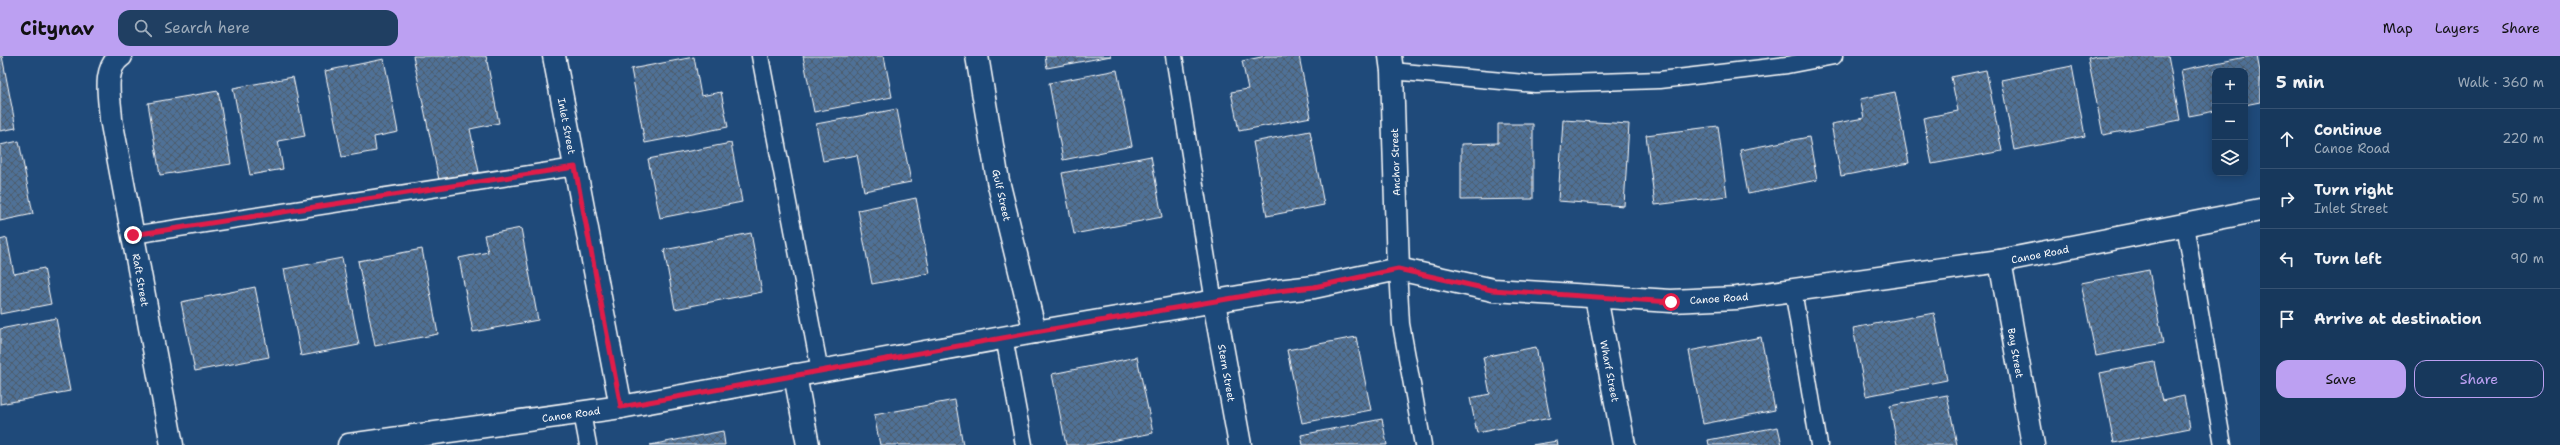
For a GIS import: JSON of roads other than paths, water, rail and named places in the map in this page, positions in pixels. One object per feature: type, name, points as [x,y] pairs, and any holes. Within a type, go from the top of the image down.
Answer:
[{"type":"street","name":"Inlet Street","points":[[554,56],[621,407]]},
{"type":"street","name":"Gulf Street","points":[[977,56],[998,181],[1035,332]]},
{"type":"street","name":"Raft Street","points":[[117,62],[108,81],[111,119],[172,445]]},
{"type":"street","name":"Anchor Street","points":[[1391,63],[1398,269]]},
{"type":"street","name":"Canoe Road","points":[[349,445],[373,444],[621,407],[1004,337],[1268,292],[1314,287],[1398,269],[1492,290],[1671,302],[1736,298],[2000,262],[2260,210]]},
{"type":"street","name":"Bay Street","points":[[2000,262],[2033,445]]},
{"type":"street","name":"Wharf Street","points":[[1596,297],[1624,445]]},
{"type":"street","name":"Stern Street","points":[[1214,302],[1240,445]]},
{"type":"street","points":[[795,375],[808,445]]},
{"type":"lane","points":[[760,56],[820,371]]},
{"type":"lane","points":[[1174,56],[1214,302]]},
{"type":"lane","points":[[1391,63],[1535,84],[1652,80],[1787,65],[1834,56]]},
{"type":"lane","points":[[133,235],[575,167]]},
{"type":"lane","points":[[2185,225],[2223,445]]},
{"type":"lane","points":[[1398,269],[1401,324],[1423,445]]},
{"type":"lane","points":[[1793,290],[1819,445]]},
{"type":"lane","points":[[1004,337],[1024,445]]},
{"type":"lane","points":[[582,413],[588,445]]}]
